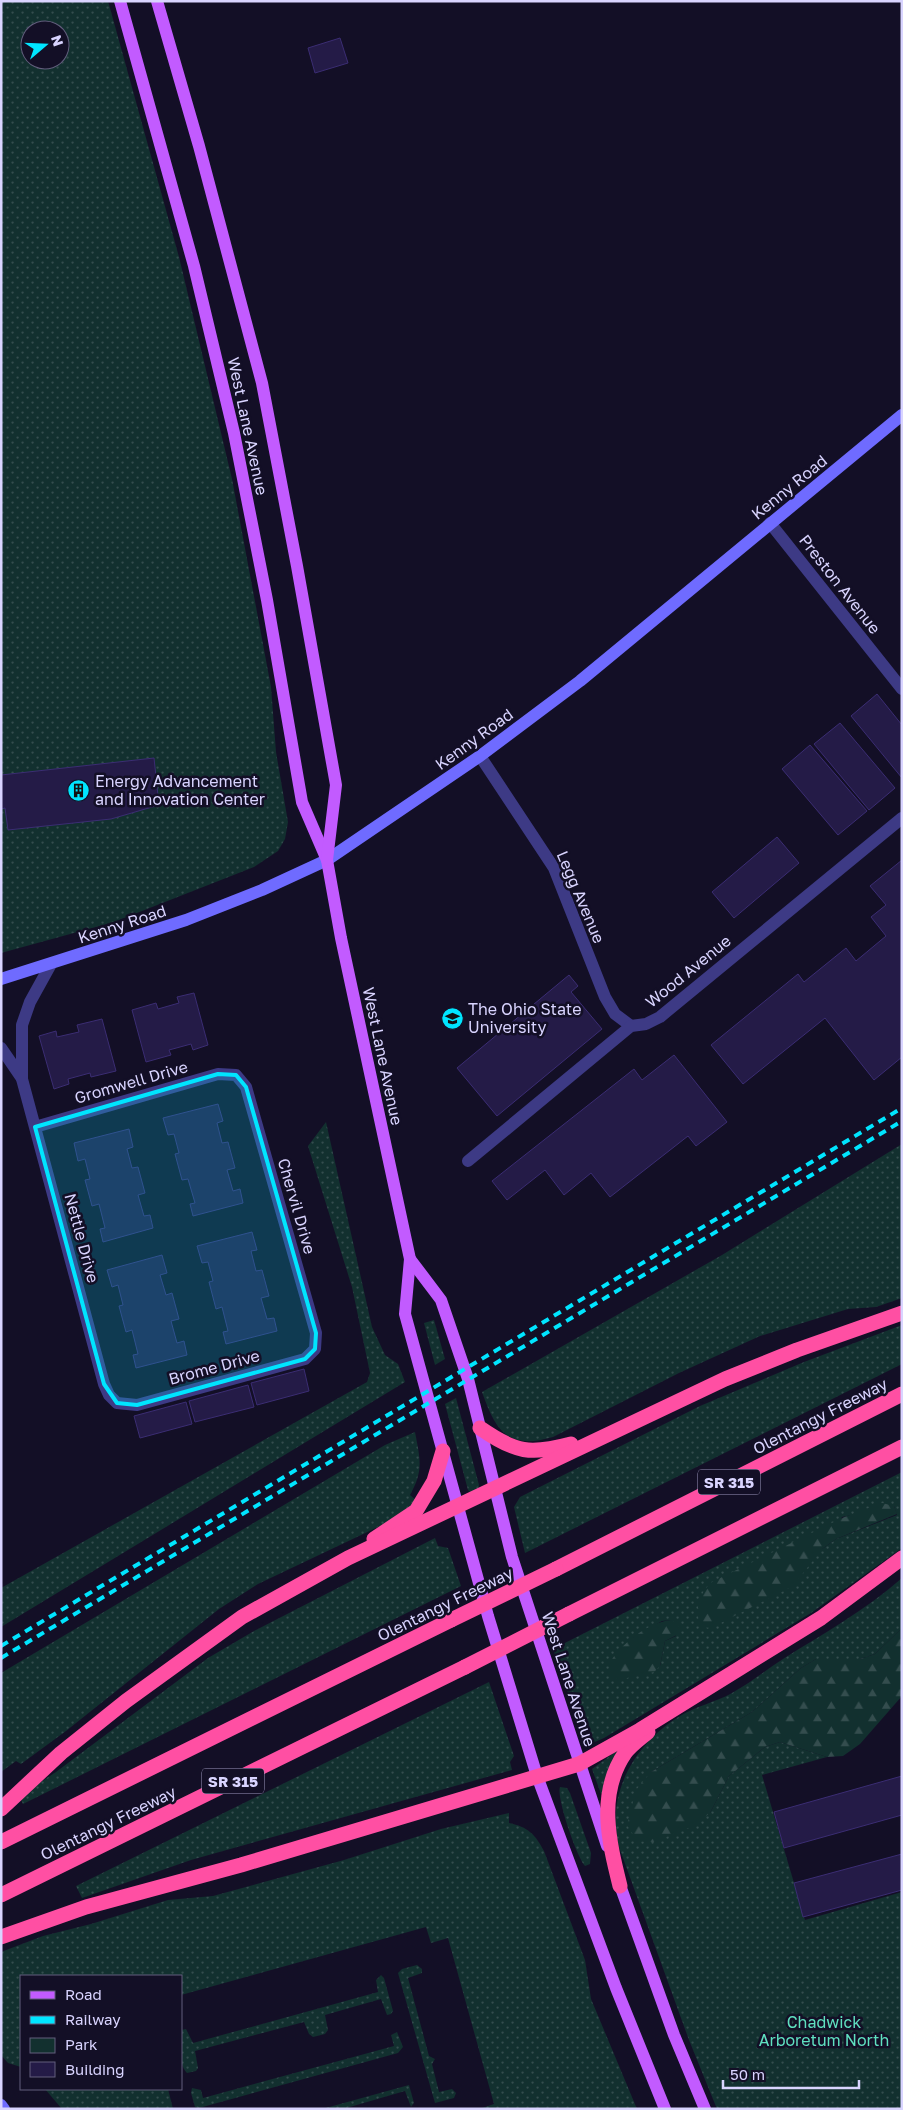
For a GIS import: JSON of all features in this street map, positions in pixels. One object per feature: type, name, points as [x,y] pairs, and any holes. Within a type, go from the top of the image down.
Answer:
[{"type":"highway","points":[[1,1809],[61,1753],[149,1684],[242,1617],[348,1558],[458,1508],[734,1376],[797,1350],[902,1313]]},
{"type":"highway","name":"Olentangy Freeway","points":[[1,1842],[556,1569],[902,1394]]},
{"type":"highway","points":[[480,1428],[503,1444],[520,1450],[536,1451],[552,1449],[614,1432]]},
{"type":"highway","name":"Olentangy Freeway","points":[[1,1895],[464,1668],[902,1447]]},
{"type":"highway","points":[[348,1558],[416,1511],[434,1481],[443,1451]]},
{"type":"highway","points":[[1,1937],[86,1907],[241,1865],[579,1764],[821,1618],[902,1558]]},
{"type":"highway","points":[[620,1886],[610,1848],[607,1819],[608,1796],[625,1753],[668,1712]]},
{"type":"main road","name":"West Lane Avenue","points":[[120,1],[194,266],[232,424],[267,600],[302,802],[328,860],[341,938],[410,1259],[405,1314],[488,1616],[537,1776],[616,1988],[665,2109]]},
{"type":"main road","name":"West Lane Avenue","points":[[158,1],[262,383],[336,785],[328,860]]},
{"type":"main road","name":"Kenny Road","points":[[1,979],[186,920],[262,890],[328,860],[480,756],[580,681],[902,415]]},
{"type":"main road","name":"West Lane Avenue","points":[[410,1259],[441,1300],[468,1378],[512,1558],[579,1764],[620,1886],[674,2035],[705,2109]]},
{"type":"main road","points":[[1,2105],[4,2109]]},
{"type":"street","name":"Preston Avenue","points":[[770,523],[902,689]]},
{"type":"street","name":"Legg Avenue","points":[[480,756],[554,868],[605,997],[616,1014],[631,1026]]},
{"type":"street","name":"Wood Avenue","points":[[468,1161],[631,1026],[646,1024],[660,1017],[902,818]]},
{"type":"street","name":"Nettle Drive","points":[[51,964],[30,1002],[22,1025],[22,1079],[104,1384],[109,1395],[117,1404]]},
{"type":"street","name":"Nettle Drive","points":[[1,1048],[22,1079]]},
{"type":"street","name":"Gromwell Drive","points":[[35,1126],[218,1074],[236,1076]]},
{"type":"street","name":"Chervil Drive","points":[[236,1076],[246,1087],[316,1333],[315,1349]]},
{"type":"street","name":"Brome Drive","points":[[117,1404],[137,1404],[304,1359],[315,1349]]},
{"type":"highlighted area","points":[[218,1074],[236,1075],[246,1087],[316,1333],[315,1349],[305,1359],[137,1405],[117,1403],[104,1384],[35,1127]]},
{"type":"green space","points":[[1,1],[108,1],[179,257],[232,479],[271,687],[276,752],[288,822],[285,839],[278,851],[254,867],[114,922],[1,953]]},
{"type":"green space","points":[[326,1122],[372,1327],[385,1355],[398,1364],[405,1382],[1,1627],[1,1588],[367,1382],[370,1373],[352,1287],[308,1146]]},
{"type":"green space","points":[[902,1144],[902,1298],[876,1307],[848,1309],[760,1336],[679,1373],[553,1437],[525,1441],[514,1439],[499,1427],[487,1406],[482,1392],[722,1255]]},
{"type":"green space","points":[[434,1320],[445,1359],[435,1365],[424,1323]]},
{"type":"green space","points":[[902,1325],[902,1364],[525,1553],[514,1507],[520,1497],[700,1406],[804,1362]]},
{"type":"green space","points":[[456,1398],[479,1485],[478,1490],[471,1493],[468,1490],[445,1404]]},
{"type":"green space","points":[[415,1432],[420,1464],[410,1495],[417,1501],[399,1517],[258,1584],[219,1609],[66,1731],[21,1764],[16,1761],[1,1772],[1,1673],[385,1445]]},
{"type":"green space","points":[[902,1472],[902,1548],[811,1613],[604,1738],[590,1744],[584,1742],[553,1649]],"holes":[[[894,1506],[897,1515],[836,1539],[822,1549],[842,1517]],[[671,1620],[676,1636],[665,1641],[660,1666],[633,1638],[662,1621]]]},
{"type":"green space","points":[[882,1503],[894,1506],[897,1514],[836,1539],[822,1549],[793,1586],[711,1628],[701,1627],[698,1615],[699,1603],[704,1591],[712,1582],[842,1518]]},
{"type":"green space","points":[[435,1538],[438,1546],[448,1548],[461,1586],[23,1804],[19,1796],[56,1772],[208,1658],[254,1631]]},
{"type":"green space","name":"Chadwick Arboretum North","points":[[902,1578],[902,1628],[875,1654],[860,1659],[816,1659],[801,1668],[752,1712],[651,1772],[710,1813],[729,1776],[765,1747],[780,1742],[827,1757],[762,1775],[805,1920],[902,1892],[902,2109],[717,2109],[689,2040],[619,1847],[616,1808],[620,1789],[637,1755],[664,1727],[680,1716],[739,1689],[859,1611]]},
{"type":"green space","points":[[671,1620],[678,1624],[681,1633],[665,1641],[660,1666],[654,1672],[618,1680],[611,1674],[609,1664],[627,1642],[653,1625]]},
{"type":"green space","points":[[902,1628],[902,1696],[860,1744],[843,1756],[827,1757],[780,1742],[765,1747],[729,1776],[710,1813],[691,1827],[653,1842],[637,1841],[627,1825],[636,1790],[651,1772],[752,1712],[801,1668],[816,1659],[860,1659],[875,1654]]},
{"type":"green space","points":[[489,1682],[514,1756],[510,1762],[512,1770],[191,1860],[82,1898],[76,1886]]},
{"type":"green space","points":[[618,1750],[603,1793],[601,1794],[592,1769]]},
{"type":"green space","points":[[560,1787],[567,1788],[570,1793],[591,1853],[590,1864],[585,1866],[577,1852],[568,1827],[561,1802]]},
{"type":"green space","points":[[509,1813],[509,1823],[526,1829],[537,1840],[544,1851],[585,1960],[591,1999],[637,2109],[479,2109],[494,2104],[448,1938],[431,1943],[426,1927],[182,1995],[182,1975],[20,1975],[20,2067],[8,2063],[1,2055],[1,1952],[43,1936],[91,1924],[168,1900],[213,1896],[344,1860],[441,1829]]},
{"type":"green space","points":[[417,1965],[422,1969],[422,1973],[408,1978],[429,2056],[435,2059],[432,2064],[439,2092],[452,2089],[456,2093],[454,2098],[435,2103],[398,1973],[402,1969]]},
{"type":"green space","points":[[381,1975],[384,1978],[393,2011],[391,2014],[387,2015],[381,1999],[325,2015],[328,2030],[325,2034],[313,2037],[309,2034],[304,2022],[195,2051],[198,2068],[196,2071],[187,2073],[184,2069],[182,2064],[182,2030],[186,2029],[193,2043],[378,1992],[376,1980]]},
{"type":"green space","points":[[397,2032],[403,2047],[398,2053],[199,2108],[195,2107],[191,2093],[192,2088],[201,2090],[203,2098],[394,2046],[391,2035]]},
{"type":"green space","points":[[409,2085],[414,2103],[411,2107],[405,2091],[343,2109],[322,2109]]},
{"type":"green space","points":[[46,2090],[168,2090],[173,2109],[62,2109]]},
{"type":"building","points":[[340,38],[348,63],[315,73],[308,48]]},
{"type":"building","points":[[877,694],[902,725],[902,778],[851,716]]},
{"type":"building","points":[[840,723],[895,788],[869,810],[814,744]]},
{"type":"building","points":[[810,745],[867,811],[838,835],[782,769]]},
{"type":"building","name":"Energy Advancement and Innovation Center","points":[[154,758],[159,805],[111,819],[8,830],[5,808],[1,809],[1,775]]},
{"type":"building","points":[[777,837],[799,863],[734,918],[712,892]]},
{"type":"building","points":[[902,860],[902,1057],[874,1080],[825,1018],[743,1084],[711,1045],[798,974],[804,982],[846,948],[856,961],[886,936],[871,917],[886,905],[870,886]]},
{"type":"building","points":[[569,975],[578,986],[571,992],[602,1029],[497,1116],[457,1068]]},
{"type":"building","points":[[194,993],[208,1045],[193,1050],[191,1044],[169,1050],[171,1055],[146,1062],[132,1010],[156,1003],[158,1009],[179,1003],[177,997]]},
{"type":"building","points":[[102,1019],[116,1071],[91,1077],[90,1073],[68,1079],[69,1084],[54,1089],[39,1036],[56,1031],[57,1037],[79,1032],[77,1025]]},
{"type":"building","points":[[674,1055],[727,1122],[696,1146],[688,1136],[610,1197],[591,1173],[564,1195],[545,1170],[507,1200],[492,1181],[634,1069],[642,1080]]},
{"type":"building","points":[[218,1104],[223,1121],[217,1123],[222,1143],[228,1142],[235,1168],[227,1170],[233,1191],[240,1189],[243,1203],[193,1216],[190,1204],[195,1203],[188,1179],[182,1180],[175,1154],[179,1153],[174,1134],[168,1135],[163,1118]]},
{"type":"building","points":[[129,1129],[133,1147],[127,1149],[132,1168],[138,1167],[145,1193],[138,1195],[144,1216],[150,1215],[153,1228],[103,1242],[100,1229],[105,1228],[99,1204],[92,1206],[85,1180],[90,1179],[85,1159],[78,1161],[74,1143]]},
{"type":"building","points":[[252,1232],[257,1250],[251,1251],[256,1271],[262,1270],[269,1296],[261,1298],[267,1319],[274,1318],[277,1331],[226,1344],[223,1332],[228,1331],[222,1307],[216,1309],[209,1282],[213,1281],[208,1262],[202,1263],[197,1246]]},
{"type":"building","points":[[162,1255],[167,1273],[160,1275],[166,1295],[172,1293],[179,1319],[171,1321],[177,1343],[184,1341],[187,1355],[136,1368],[133,1355],[138,1354],[132,1330],[126,1332],[119,1306],[123,1305],[118,1285],[112,1287],[107,1270]]},
{"type":"building","points":[[304,1369],[309,1391],[257,1405],[251,1383]]},
{"type":"building","points":[[248,1385],[254,1407],[195,1422],[189,1401]]},
{"type":"building","points":[[186,1402],[192,1424],[140,1438],[134,1416]]},
{"type":"building","points":[[902,1776],[902,1815],[784,1848],[774,1812]]},
{"type":"building","points":[[902,1854],[902,1890],[803,1917],[794,1883]]},
{"type":"railway","points":[[1,1646],[902,1108]]},
{"type":"railway","points":[[1,1658],[902,1121]]},
{"type":"place","name":"Energy Advancement and Innovation Center","points":[[79,790]]},
{"type":"place","name":"The Ohio State University","points":[[452,1018]]}]
